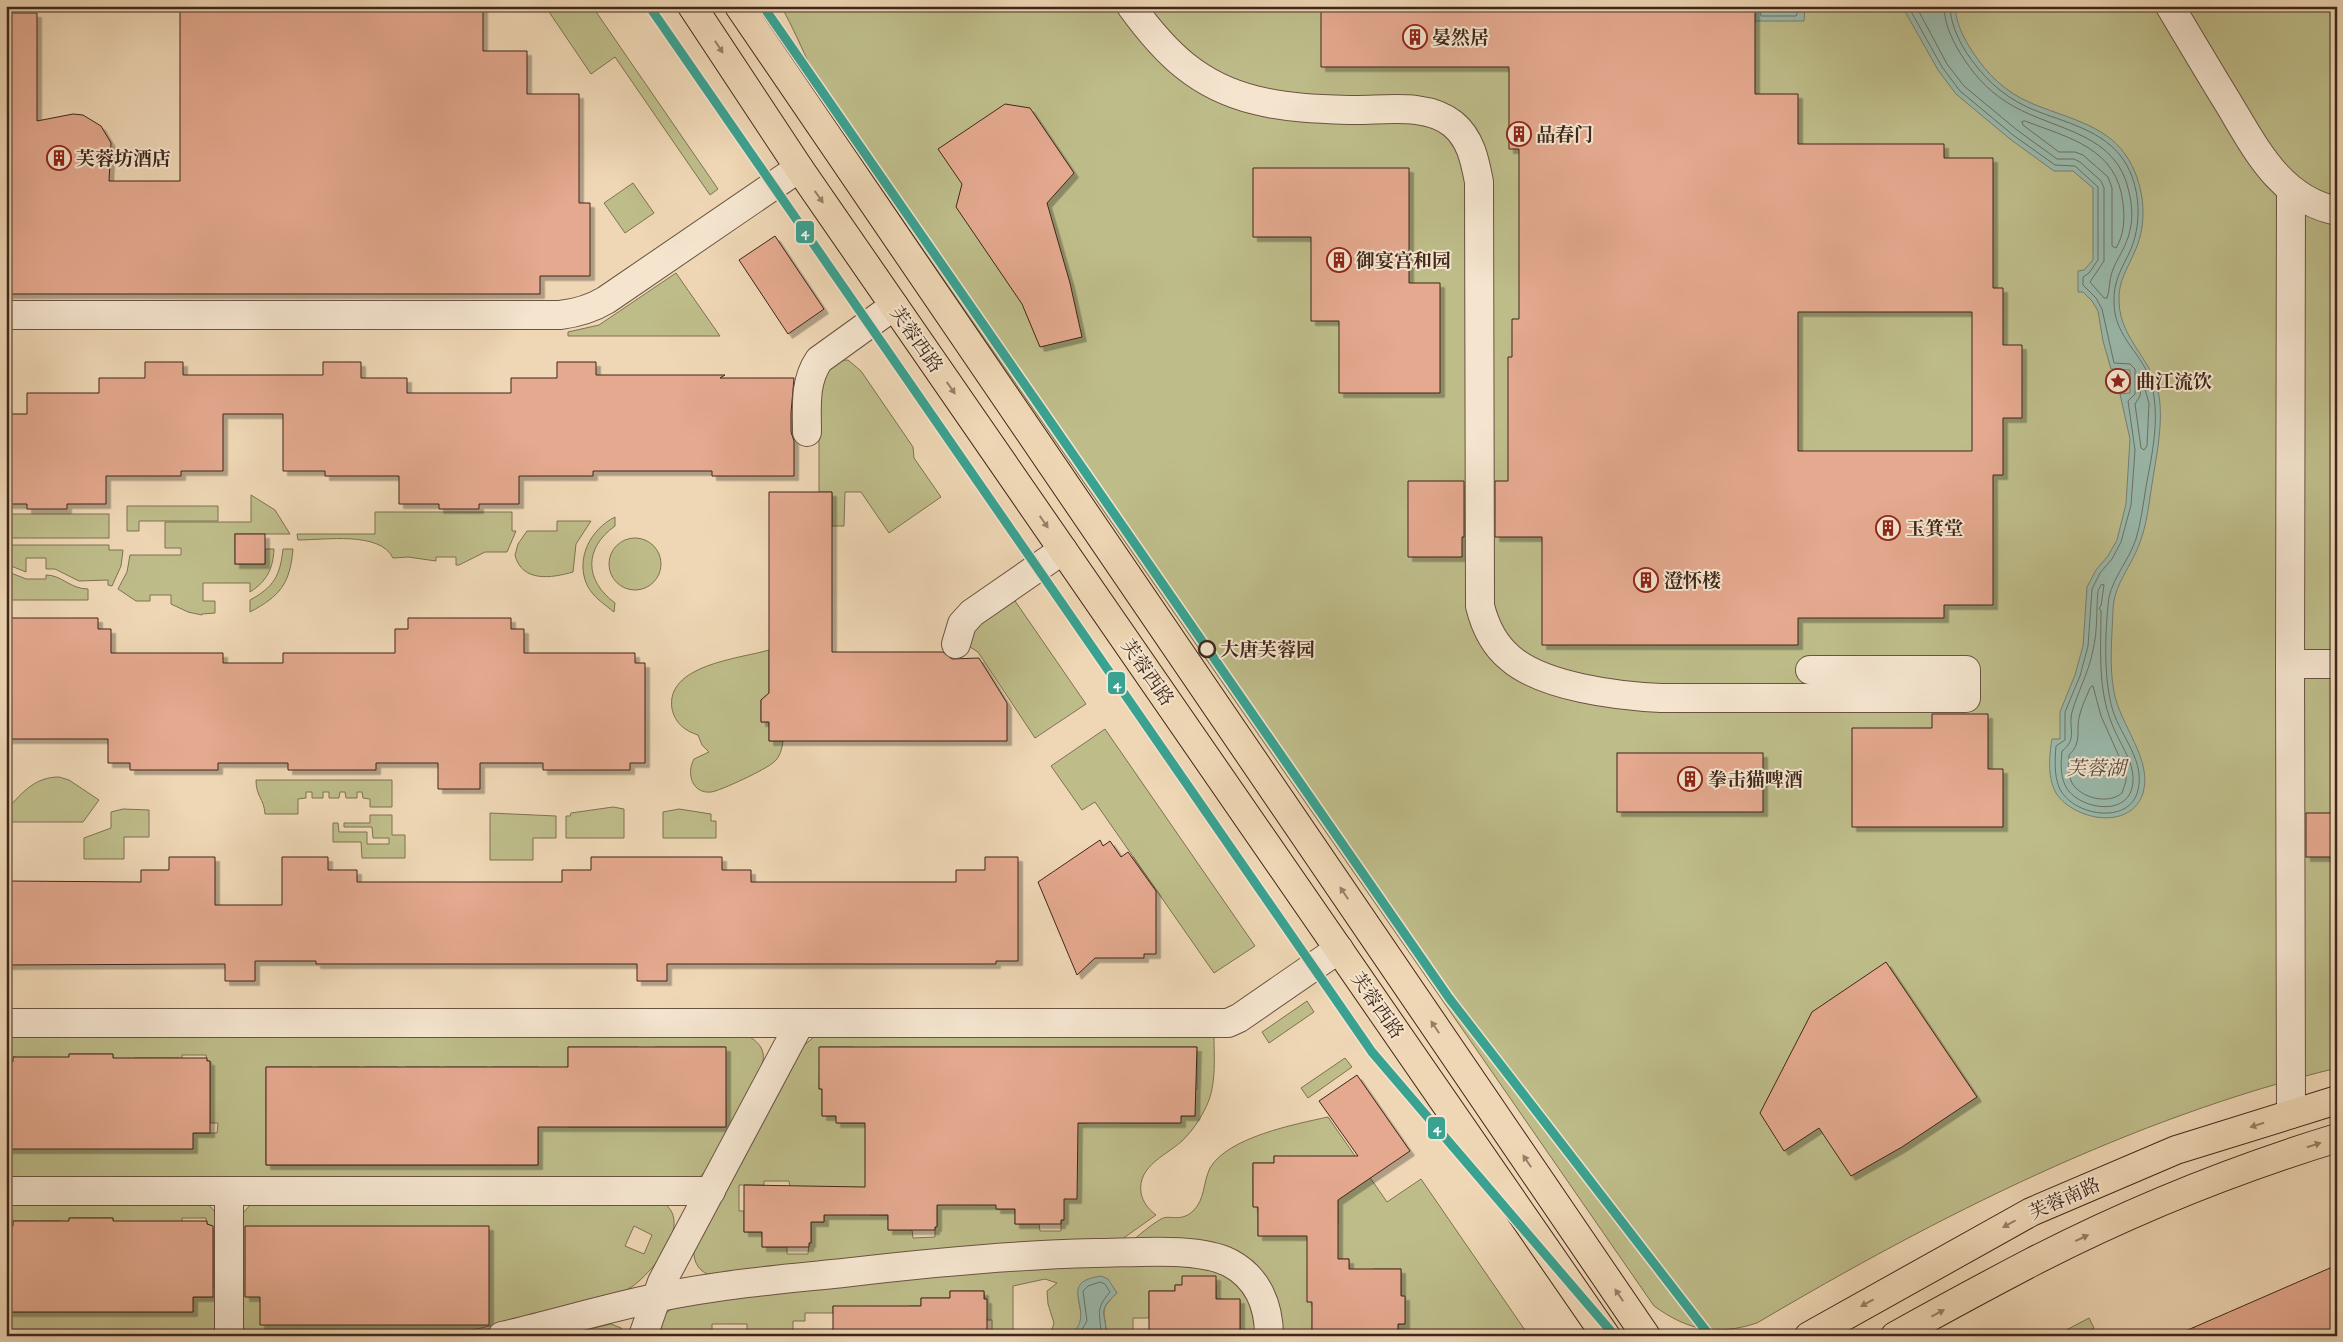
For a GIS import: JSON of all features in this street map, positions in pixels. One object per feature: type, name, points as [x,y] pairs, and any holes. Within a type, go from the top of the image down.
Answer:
[{"type":"main road","name":"芙蓉西路","points":[[692,6],[799,168],[1606,1336]]},
{"type":"main road","name":"芙蓉西路","points":[[741,7],[1646,1336]]},
{"type":"main road","name":"芙蓉南路","points":[[1809,1336],[2031,1212],[2176,1150],[2337,1100]]},
{"type":"main road","points":[[1895,1336],[2033,1261],[2135,1213],[2274,1157],[2337,1138]]},
{"type":"street","points":[[1131,6],[1152,36],[1185,68],[1228,91],[1255,100],[1284,105],[1350,110],[1426,111],[1442,117],[1464,135],[1476,163],[1479,182],[1480,606],[1489,634],[1510,658],[1525,669],[1570,685],[1630,696],[1660,698],[1966,698],[1966,670],[1810,670]]},
{"type":"street","points":[[2170,6],[2263,161],[2291,190],[2316,204],[2337,211]]},
{"type":"street","points":[[6,315],[560,315],[576,313],[592,308],[606,300],[799,168]]},
{"type":"street","points":[[2291,190],[2291,1114]]},
{"type":"street","points":[[807,432],[808,381],[812,369],[819,360],[894,306]]},
{"type":"street","points":[[956,644],[962,624],[972,613],[1064,550]]},
{"type":"street","points":[[2290,664],[2337,664]]},
{"type":"street","points":[[6,1022],[1228,1022],[1239,1018],[1339,949]]},
{"type":"street","points":[[642,1336],[655,1298],[800,1022]]},
{"type":"street","points":[[6,1191],[710,1191]]},
{"type":"street","points":[[229,1191],[229,1336]]},
{"type":"street","points":[[502,1336],[655,1298],[733,1286],[973,1260],[1078,1253],[1183,1253],[1222,1260],[1240,1269],[1249,1277],[1265,1305],[1269,1336]]},
{"type":"shaded area","points":[[545,6],[592,6],[718,189],[710,195],[615,57],[591,74]]},
{"type":"shaded area","name":"大唐芙蓉园","points":[[781,6],[2337,6],[2337,1068],[2260,1089],[2185,1114],[2111,1142],[2038,1174],[1966,1208],[1895,1245],[1757,1323],[1729,1329],[1703,1329],[1679,1321],[1654,1306],[842,133]]},
{"type":"shaded area","points":[[633,183],[654,213],[625,233],[604,203]]},
{"type":"shaded area","points":[[676,273],[720,336],[568,336],[568,332],[599,325]]},
{"type":"shaded area","points":[[848,360],[861,371],[913,447],[914,458],[941,497],[889,533],[861,492],[845,492],[844,526],[832,526],[832,492],[819,492],[819,394],[824,373],[834,361]]},
{"type":"shaded area","points":[[251,495],[275,510],[290,534],[235,534],[235,564],[265,564],[265,549],[274,549],[268,574],[250,592],[250,583],[203,583],[203,601],[215,601],[215,613],[202,615],[188,612],[171,604],[171,595],[150,595],[150,601],[136,601],[118,589],[127,572],[130,555],[181,555],[181,548],[165,548],[165,522],[251,522]]},
{"type":"shaded area","points":[[127,506],[218,506],[218,521],[139,521],[139,531],[127,531]]},
{"type":"shaded area","points":[[375,512],[512,512],[512,531],[516,531],[507,552],[485,552],[459,565],[456,565],[456,557],[436,557],[436,561],[408,557],[393,558],[386,549],[364,540],[298,540],[297,534],[375,534]]},
{"type":"shaded area","points":[[6,514],[109,514],[109,538],[6,538]]},
{"type":"shaded area","points":[[615,517],[615,526],[598,544],[593,554],[592,564],[593,574],[598,584],[615,603],[614,612],[589,589],[583,565],[584,555],[592,537],[606,522]]},
{"type":"shaded area","points":[[557,521],[591,521],[576,544],[573,572],[547,577],[531,574],[524,570],[515,555],[518,544],[527,531],[557,531]]},
{"type":"shaded area","points":[[635,538],[649,542],[657,550],[661,564],[657,578],[649,586],[635,590],[621,586],[613,578],[609,564],[613,550],[621,542]]},
{"type":"shaded area","points":[[6,545],[109,545],[109,550],[123,550],[121,566],[112,586],[108,585],[108,580],[79,581],[55,569],[46,569],[46,558],[26,558],[26,572],[6,564]]},
{"type":"shaded area","points":[[283,549],[293,549],[292,561],[282,588],[269,600],[250,612],[250,600],[265,590],[278,574]]},
{"type":"shaded area","points":[[6,571],[26,579],[46,579],[46,575],[57,577],[76,587],[88,589],[88,600],[6,600]]},
{"type":"shaded area","points":[[1013,598],[1086,704],[1035,738],[978,652],[967,645],[972,629]]},
{"type":"shaded area","points":[[769,650],[769,693],[761,700],[761,722],[769,722],[769,741],[783,741],[779,755],[770,765],[733,784],[711,792],[699,790],[692,781],[692,765],[694,759],[709,752],[702,745],[698,735],[685,729],[673,714],[673,694],[680,682],[691,673],[706,666]]},
{"type":"shaded area","points":[[1105,729],[1255,946],[1214,973],[1095,802],[1082,810],[1051,766]]},
{"type":"shaded area","points":[[59,777],[69,780],[99,800],[83,822],[8,822],[8,808],[24,791],[43,780]]},
{"type":"shaded area","points":[[256,780],[392,780],[392,807],[370,807],[370,799],[363,798],[362,792],[357,792],[357,798],[346,798],[345,792],[340,792],[339,798],[329,798],[329,792],[323,792],[323,798],[312,798],[312,792],[306,792],[306,798],[298,799],[298,814],[265,814],[257,790]]},
{"type":"shaded area","points":[[613,807],[624,809],[624,838],[566,838],[566,816],[570,816],[571,813]]},
{"type":"shaded area","points":[[123,809],[149,810],[149,837],[124,837],[124,859],[84,859],[84,838],[111,828],[111,812]]},
{"type":"shaded area","points":[[679,809],[711,814],[711,821],[716,821],[716,838],[663,838],[663,812]]},
{"type":"shaded area","points":[[490,813],[556,816],[556,838],[533,838],[533,860],[490,860]]},
{"type":"shaded area","points":[[370,815],[392,815],[392,835],[405,835],[405,858],[362,858],[361,842],[333,842],[333,823],[338,823],[339,832],[367,832],[367,844],[389,844],[389,838],[373,838],[372,827],[344,827],[344,823],[370,823]]},
{"type":"shaded area","points":[[1307,1001],[1314,1012],[1269,1043],[1262,1032]]},
{"type":"shaded area","points":[[6,1036],[748,1036],[759,1045],[763,1053],[761,1067],[707,1169],[699,1178],[6,1181],[6,1149],[193,1133],[217,1133],[218,1123],[210,1123],[210,1061],[207,1061],[206,1055],[182,1055],[182,1061],[179,1058],[134,1058],[134,1086],[113,1061],[113,1054],[69,1054],[69,1062],[13,1057],[13,1062],[6,1062]],"holes":[[[568,1047],[638,1047],[639,1072],[655,1047],[725,1047],[726,1127],[568,1127]],[[266,1067],[312,1067],[312,1097],[318,1067],[359,1067],[360,1097],[365,1067],[398,1067],[398,1096],[406,1096],[406,1067],[439,1067],[440,1097],[445,1067],[487,1067],[488,1097],[492,1097],[492,1067],[538,1067],[538,1165],[266,1165]]]},
{"type":"shaded area","points":[[815,1036],[1214,1036],[1214,1074],[1208,1102],[1195,1126],[1184,1139],[1155,1162],[1144,1175],[1141,1183],[1141,1193],[1146,1205],[1156,1215],[1118,1242],[708,1275],[698,1267],[694,1250],[802,1047]],"holes":[[[820,1047],[853,1047],[853,1064],[881,1047],[1197,1047],[1195,1116],[1181,1116],[1180,1123],[1120,1123],[1120,1116],[1086,1123],[837,1123],[836,1116],[822,1116],[822,1089],[819,1089]],[[764,1181],[789,1181],[790,1187],[824,1193],[824,1222],[811,1222],[811,1243],[809,1243],[808,1254],[787,1254],[787,1247],[762,1247],[762,1232],[744,1232],[744,1211],[739,1211],[739,1185],[764,1185]],[[996,1188],[1064,1220],[1061,1220],[1061,1231],[1040,1231],[1039,1224],[1015,1224],[1015,1209],[997,1209]],[[870,1194],[937,1205],[935,1237],[913,1238],[912,1230],[888,1230],[888,1215],[870,1215]]]},
{"type":"shaded area","points":[[1345,1058],[1352,1067],[1308,1098],[1301,1088]]},
{"type":"shaded area","points":[[1328,1117],[1387,1202],[1421,1179],[1529,1336],[1398,1336],[1398,1324],[1405,1324],[1401,1296],[1401,1269],[1373,1269],[1373,1273],[1349,1273],[1349,1259],[1313,1260],[1312,1336],[1280,1336],[1270,1289],[1130,1242],[1161,1219],[1184,1217],[1193,1211],[1200,1202],[1210,1168],[1219,1157],[1232,1148],[1247,1140],[1281,1128]],"holes":[[[1274,1156],[1338,1164],[1338,1224],[1317,1224],[1258,1236],[1258,1207],[1253,1206],[1253,1163],[1274,1163]]]},
{"type":"shaded area","points":[[6,1201],[207,1203],[218,1215],[220,1336],[6,1336],[6,1312],[193,1312],[193,1297],[216,1297],[216,1286],[210,1286],[210,1225],[207,1224],[206,1218],[182,1218],[182,1224],[113,1225],[113,1218],[69,1218],[69,1226],[61,1221],[39,1221],[36,1246],[36,1221],[13,1221],[13,1226],[6,1226]]},
{"type":"shaded area","points":[[252,1203],[665,1204],[672,1213],[674,1224],[672,1235],[666,1248],[650,1270],[633,1286],[603,1299],[448,1336],[239,1336],[241,1215]],"holes":[[[634,1226],[652,1235],[644,1254],[625,1246]]]},
{"type":"shaded area","points":[[1182,1264],[1226,1273],[1250,1298],[1258,1336],[1240,1336],[1240,1300],[1216,1299],[1216,1285],[1175,1285],[1175,1291],[1149,1291],[1149,1318],[1133,1318],[1133,1336],[1106,1336],[1105,1309],[1117,1293],[1112,1286],[1093,1278],[1079,1289],[1080,1325],[1069,1336],[1050,1336],[1054,1323],[1048,1304],[1047,1291],[1057,1283],[1045,1279],[1013,1286],[1013,1336],[992,1336],[992,1320],[987,1320],[984,1291],[950,1291],[950,1298],[921,1298],[921,1306],[909,1306],[909,1331],[833,1306],[833,1313],[805,1313],[805,1321],[793,1321],[793,1336],[752,1336],[747,1335],[747,1324],[712,1324],[712,1334],[652,1336],[661,1319],[670,1310],[700,1301],[1023,1267]]},
{"type":"shaded area","points":[[2089,1318],[2094,1328],[2080,1336],[2055,1336]]},
{"type":"shaded area","points":[[611,1324],[621,1328],[626,1336],[559,1336]]},
{"type":"water","points":[[1755,6],[1805,6],[1804,21],[1755,21]]},
{"type":"water","name":"芙蓉湖","points":[[1902,6],[1955,6],[1960,30],[1978,59],[1997,82],[2022,99],[2082,122],[2106,135],[2125,154],[2137,176],[2142,201],[2142,227],[2135,251],[2120,287],[2119,301],[2125,329],[2146,363],[2157,389],[2160,404],[2160,424],[2148,513],[2137,551],[2119,584],[2114,602],[2112,682],[2117,704],[2140,755],[2145,781],[2143,793],[2137,805],[2127,813],[2116,817],[2091,816],[2067,805],[2054,790],[2050,776],[2052,739],[2060,739],[2060,712],[2075,675],[2083,646],[2087,587],[2096,570],[2108,556],[2117,540],[2126,504],[2130,439],[2120,394],[2130,393],[2130,370],[2111,369],[2103,341],[2098,311],[2083,292],[2078,292],[2078,271],[2084,270],[2093,260],[2093,188],[2073,171],[2054,171],[2010,139],[1956,94],[1938,70]]},
{"type":"water","points":[[1101,1276],[1108,1279],[1117,1293],[1104,1309],[1106,1336],[1069,1336],[1078,1327],[1081,1318],[1078,1292],[1080,1285],[1087,1280]]},
{"type":"building","points":[[180,6],[483,6],[483,51],[527,51],[527,94],[579,94],[579,203],[590,203],[590,276],[540,276],[540,294],[6,294],[6,13],[37,13],[37,121],[73,114],[83,115],[101,126],[111,143],[109,181],[180,181]]},
{"type":"building","points":[[1321,6],[1755,6],[1755,94],[1798,94],[1798,144],[1944,144],[1944,158],[1993,158],[1993,288],[2003,288],[2003,345],[2022,345],[2022,418],[2003,418],[2003,475],[1993,475],[1993,605],[1944,605],[1944,618],[1798,618],[1798,645],[1542,645],[1542,537],[1495,537],[1495,481],[1508,481],[1508,357],[1512,357],[1512,319],[1519,319],[1519,149],[1509,149],[1509,67],[1321,67]],"holes":[[[1798,312],[1972,312],[1972,451],[1798,451]]]},
{"type":"building","points":[[1005,104],[1030,108],[1074,173],[1047,203],[1070,283],[1082,337],[1040,347],[1022,304],[956,207],[962,184],[938,149]]},
{"type":"building","name":"御宴宫和园","points":[[1253,168],[1409,168],[1409,283],[1440,283],[1440,393],[1339,393],[1339,321],[1311,321],[1311,237],[1253,237]]},
{"type":"building","points":[[775,236],[824,309],[788,334],[739,260]]},
{"type":"building","points":[[145,362],[183,362],[183,375],[323,375],[323,362],[361,362],[361,378],[407,378],[407,393],[511,393],[511,378],[557,378],[557,362],[596,362],[596,375],[725,375],[720,378],[794,378],[791,432],[794,441],[794,476],[712,476],[712,471],[593,471],[593,476],[519,476],[519,504],[479,504],[479,509],[439,509],[439,504],[399,504],[399,476],[325,476],[325,471],[283,471],[283,414],[223,414],[223,471],[181,471],[181,476],[106,476],[106,504],[67,504],[67,509],[27,509],[27,504],[6,504],[6,414],[27,414],[27,393],[99,393],[99,378],[145,378]]},
{"type":"building","points":[[1408,481],[1464,481],[1462,557],[1408,557]]},
{"type":"building","points":[[769,492],[832,492],[832,652],[943,652],[952,659],[979,658],[1007,703],[1007,741],[769,741],[769,722],[761,722],[761,700],[769,693]]},
{"type":"building","points":[[235,534],[265,534],[265,564],[235,564]]},
{"type":"building","points":[[6,618],[98,618],[98,629],[111,629],[111,653],[223,653],[223,663],[283,663],[283,653],[395,653],[395,629],[408,629],[408,618],[511,618],[511,629],[524,629],[524,653],[635,653],[635,663],[645,663],[645,763],[630,763],[630,770],[543,770],[543,763],[480,763],[480,789],[438,789],[438,763],[376,763],[376,770],[288,770],[288,763],[218,763],[218,770],[130,770],[130,763],[108,763],[108,739],[6,739]]},
{"type":"building","points":[[1932,714],[1988,714],[1988,769],[2003,769],[2003,827],[1852,827],[1852,728],[1932,728]]},
{"type":"building","name":"拳击猫啤酒","points":[[1617,753],[1763,753],[1763,812],[1617,812]]},
{"type":"building","points":[[2306,813],[2337,813],[2337,857],[2306,857]]},
{"type":"building","points":[[1100,840],[1103,846],[1110,841],[1121,857],[1128,852],[1156,891],[1156,954],[1144,954],[1144,958],[1095,958],[1077,975],[1038,882]]},
{"type":"building","points":[[169,857],[215,857],[215,905],[282,905],[282,857],[328,857],[328,870],[357,870],[357,882],[562,882],[562,870],[591,870],[591,857],[722,857],[722,870],[751,870],[751,882],[956,882],[956,870],[985,870],[985,857],[1018,857],[1018,961],[996,961],[996,964],[667,964],[667,981],[637,981],[637,964],[316,964],[316,961],[255,961],[255,981],[225,981],[225,964],[6,965],[6,881],[141,882],[141,870],[169,870]]},
{"type":"building","points":[[1886,962],[1977,1097],[1902,1147],[1851,1176],[1819,1128],[1784,1151],[1760,1113],[1812,1012]]},
{"type":"building","points":[[568,1047],[726,1047],[726,1127],[538,1127],[538,1165],[266,1165],[266,1067],[568,1067]]},
{"type":"building","points":[[819,1047],[1197,1047],[1195,1116],[1181,1116],[1181,1123],[1078,1123],[1077,1199],[1064,1199],[1064,1220],[1061,1220],[1061,1224],[1015,1224],[1015,1209],[996,1209],[996,1205],[937,1205],[937,1227],[935,1227],[935,1230],[888,1230],[888,1215],[824,1215],[824,1222],[811,1222],[811,1243],[809,1243],[809,1247],[762,1247],[762,1232],[744,1232],[744,1185],[865,1187],[865,1123],[836,1123],[836,1116],[822,1116],[822,1089],[819,1089]]},
{"type":"building","points":[[69,1054],[113,1054],[113,1058],[207,1058],[207,1061],[210,1061],[210,1133],[193,1133],[193,1149],[6,1149],[6,1062],[13,1062],[13,1057],[69,1057]]},
{"type":"building","points":[[1357,1075],[1410,1151],[1338,1200],[1338,1259],[1349,1259],[1349,1269],[1401,1269],[1401,1296],[1405,1296],[1405,1324],[1398,1324],[1398,1336],[1312,1336],[1312,1302],[1307,1302],[1307,1236],[1258,1236],[1258,1207],[1253,1207],[1253,1163],[1274,1163],[1274,1156],[1358,1156],[1319,1101]]},
{"type":"building","points":[[69,1218],[113,1218],[113,1221],[207,1221],[207,1224],[213,1226],[213,1297],[193,1297],[193,1312],[6,1312],[6,1226],[13,1226],[13,1221],[69,1221]]},
{"type":"building","points":[[245,1226],[489,1226],[489,1325],[260,1325],[260,1297],[245,1297]]},
{"type":"building","points":[[2337,1265],[2337,1336],[2174,1336]]},
{"type":"building","points":[[1182,1276],[1216,1276],[1216,1299],[1240,1299],[1240,1336],[1149,1336],[1149,1291],[1175,1291],[1175,1285],[1182,1285]]},
{"type":"building","points":[[950,1291],[984,1291],[984,1299],[987,1299],[987,1336],[833,1336],[833,1306],[921,1306],[921,1298],[950,1298]]},
{"type":"transit line","name":"4","points":[[649,6],[1372,1052],[1615,1336]]},
{"type":"transit line","name":"4","points":[[763,6],[1449,998],[1710,1336]]},
{"type":"place","name":"晏然居","points":[[1415,37]]},
{"type":"place","name":"品春门","points":[[1519,134]]},
{"type":"place","name":"芙蓉坊酒店","points":[[59,158]]},
{"type":"place","name":"御宴宫和园","points":[[1339,260]]},
{"type":"place","name":"曲江流饮","points":[[2118,381]]},
{"type":"place","name":"玉箕堂","points":[[1888,528]]},
{"type":"place","name":"澄怀楼","points":[[1646,580]]},
{"type":"place","name":"大唐芙蓉园","points":[[1207,649]]},
{"type":"place","name":"拳击猫啤酒","points":[[1690,779]]}]
